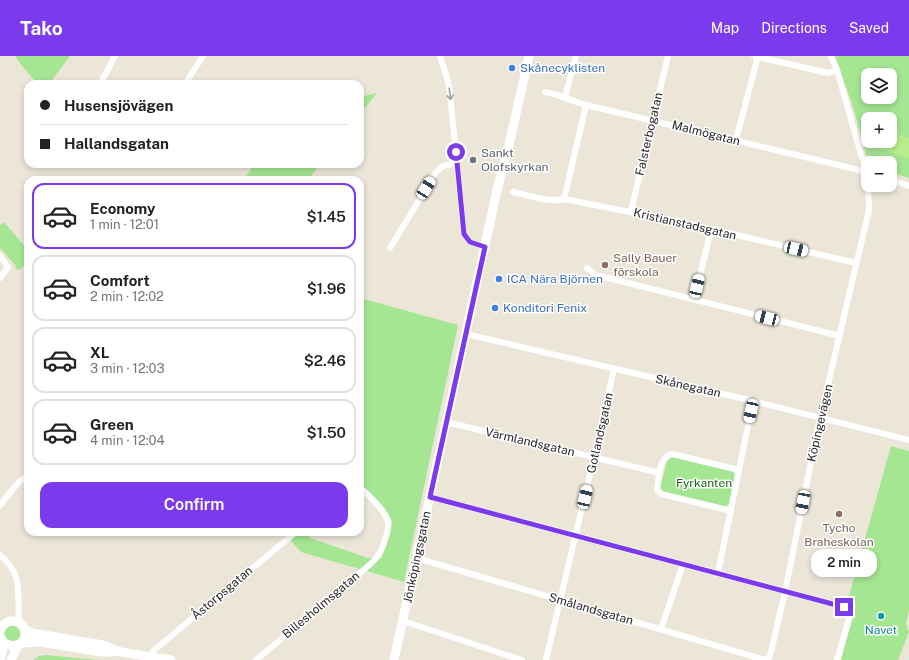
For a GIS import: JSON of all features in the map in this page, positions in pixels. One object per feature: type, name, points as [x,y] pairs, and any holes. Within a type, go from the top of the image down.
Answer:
[{"type":"street","points":[[102,80],[115,56]]},
{"type":"street","points":[[188,80],[203,56]]},
{"type":"street","points":[[440,56],[448,81],[450,94],[464,234],[470,242],[485,247]]},
{"type":"street","name":"Jönköpingsgatan","points":[[394,660],[498,186],[509,146],[529,56]]},
{"type":"street","points":[[565,97],[576,56]]},
{"type":"street","name":"Falsterbogatan","points":[[631,211],[668,56]]},
{"type":"street","points":[[736,140],[757,56],[828,73],[837,70]]},
{"type":"street","name":"Köpingevägen","points":[[831,56],[837,70],[862,156]]},
{"type":"street","name":"Malmögatan","points":[[545,92],[565,97],[586,105],[861,171]]},
{"type":"street","points":[[564,199],[586,105]]},
{"type":"street","points":[[390,248],[437,171],[443,166],[457,164]]},
{"type":"street","points":[[897,182],[909,186]]},
{"type":"street","name":"Kristianstadsgatan","points":[[514,192],[631,211],[856,263]]},
{"type":"street","name":"Köpingevägen","points":[[766,660],[771,652],[785,592],[820,418],[869,210],[868,192]]},
{"type":"street","points":[[694,300],[711,230]]},
{"type":"street","points":[[0,256],[8,267],[0,278]]},
{"type":"street","points":[[587,268],[596,275],[840,336]]},
{"type":"street","name":"Skånegatan","points":[[466,334],[753,401],[909,440]]},
{"type":"street","name":"Gotlandsgatan","points":[[546,660],[614,369]]},
{"type":"street","points":[[718,573],[753,401]]},
{"type":"street","name":"Värmlandsgatan","points":[[446,422],[660,473]]},
{"type":"street","points":[[731,511],[661,494],[657,489],[660,473],[664,459],[667,455],[672,454],[739,470]]},
{"type":"street","points":[[0,505],[24,479]]},
{"type":"street","name":"Billesholmsgatan","points":[[256,660],[373,562],[377,557],[389,525],[381,510],[364,491]]},
{"type":"street","points":[[430,497],[852,609],[837,660]]},
{"type":"street","name":"Åstorpsgatan","points":[[152,656],[153,651],[291,536]]},
{"type":"street","points":[[0,555],[12,567],[18,580],[18,604],[15,622]]},
{"type":"street","name":"Smålandsgatan","points":[[416,558],[766,660]]},
{"type":"street","points":[[662,629],[682,564]]},
{"type":"street","points":[[403,621],[522,660]]},
{"type":"street","points":[[1,628],[7,622],[15,622],[25,630],[32,633],[103,645],[121,652]]},
{"type":"street","points":[[11,660],[25,637],[25,630]]},
{"type":"street","points":[[1,639],[11,646],[41,642],[102,652],[121,652],[171,660]]},
{"type":"street","points":[[0,660],[1,639]]},
{"type":"green space","points":[[15,56],[70,56],[52,80],[34,80]]},
{"type":"green space","points":[[835,56],[909,56],[909,178],[897,174],[897,156],[866,156],[864,148],[897,148],[897,112],[861,112],[861,136],[854,110]]},
{"type":"green space","points":[[377,93],[364,109],[364,96]]},
{"type":"green space","points":[[897,134],[909,138],[909,158],[881,149],[897,148]]},
{"type":"green space","points":[[252,168],[317,168],[311,176],[246,176]]},
{"type":"green space","points":[[4,222],[24,245],[24,266],[18,270],[0,248],[0,225]]},
{"type":"green space","points":[[364,299],[458,325],[404,582],[301,552],[287,536],[308,536],[310,538],[368,558],[381,558],[386,547],[392,520],[364,489]]},
{"type":"green space","points":[[891,446],[909,451],[909,609],[906,624],[909,632],[898,660],[841,660],[856,606],[847,603]]},
{"type":"green space","name":"Fyrkanten","points":[[672,457],[731,470],[735,475],[729,504],[725,506],[664,492],[660,488],[667,461]]},
{"type":"green space","points":[[12,626],[18,628],[20,634],[18,640],[12,642],[6,640],[4,634],[6,628]]},
{"type":"green space","points":[[46,655],[98,660],[33,660],[39,656]]},
{"type":"place","name":"Skånecyklisten","points":[[512,68]]},
{"type":"place","name":"Sankt Olofskyrkan","points":[[473,160]]},
{"type":"place","name":"Sally Bauer förskola","points":[[605,265]]},
{"type":"place","name":"ICA Nära Björnen","points":[[499,279]]},
{"type":"place","name":"Konditori Fenix","points":[[495,308]]},
{"type":"place","name":"Tycho Braheskolan","points":[[839,514]]},
{"type":"place","name":"Navet","points":[[881,616]]},
{"type":"route","points":[[456,152],[464,234],[470,242],[485,247],[430,497],[844,607]]}]
